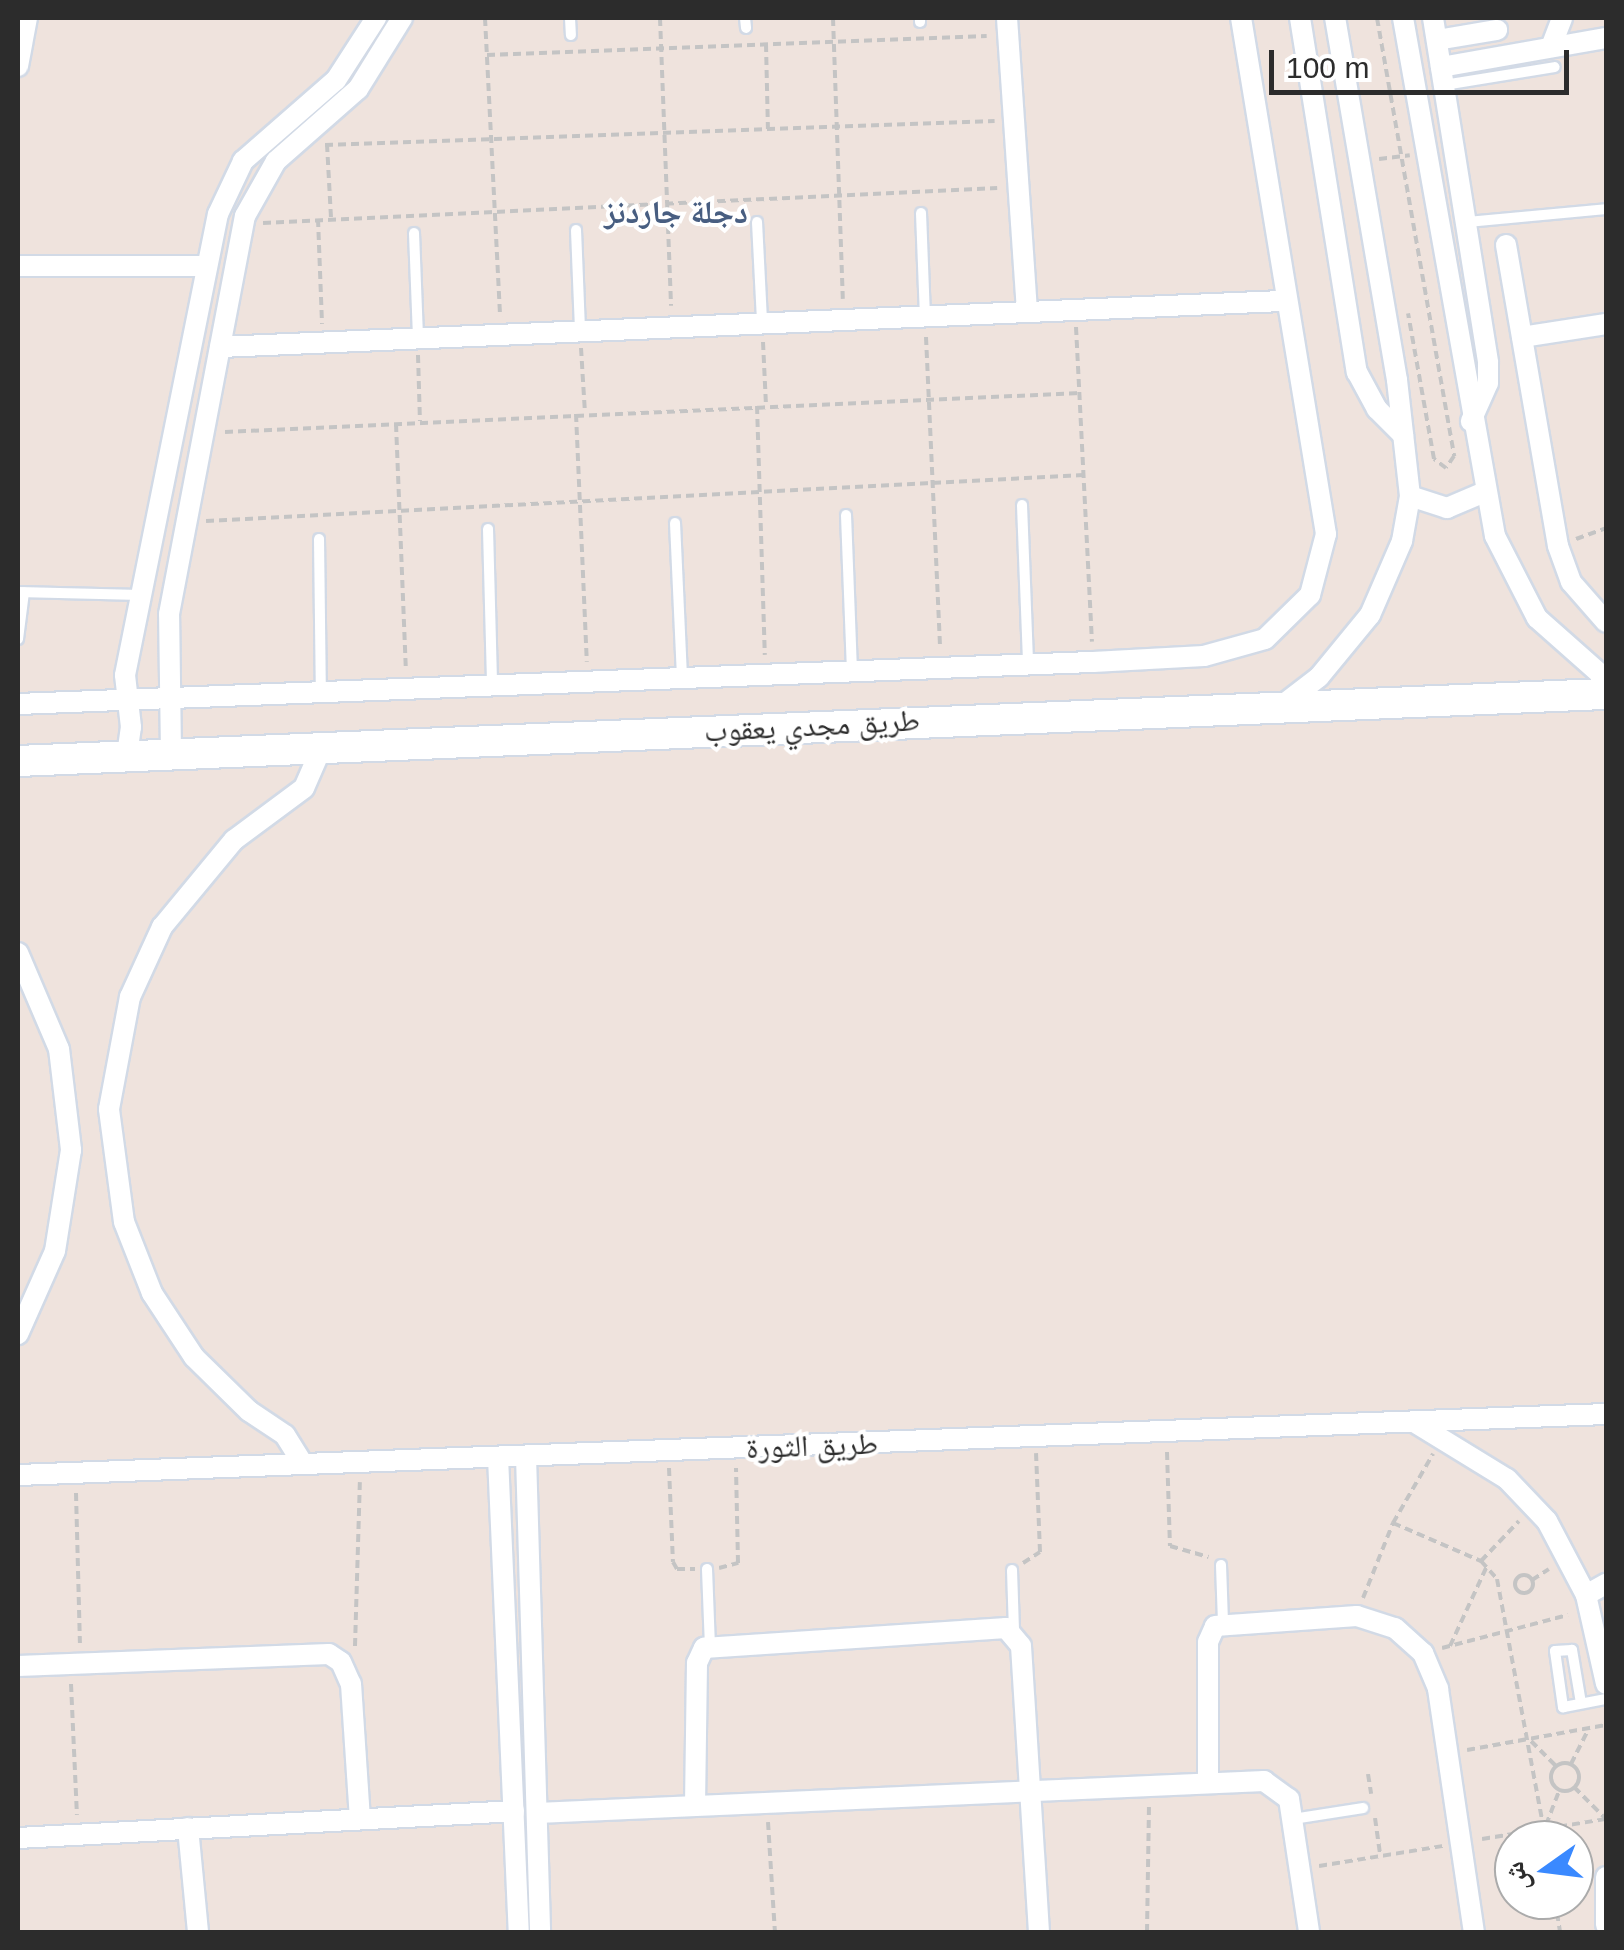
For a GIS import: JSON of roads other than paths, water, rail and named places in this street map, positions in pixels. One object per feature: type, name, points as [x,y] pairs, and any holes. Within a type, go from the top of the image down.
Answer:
[{"type":"street","points":[[18,66],[26,18]]},
{"type":"street","points":[[127,755],[131,726],[126,698],[218,214],[243,161],[336,80],[376,18]]},
{"type":"street","points":[[171,753],[166,632],[244,221],[290,146],[358,90],[402,18]]},
{"type":"street","points":[[18,704],[1093,662],[1235,652],[1278,630],[1310,595],[1326,534],[1283,301],[1241,18]]},
{"type":"street","points":[[1300,18],[1358,372],[1377,408],[1403,435]]},
{"type":"street","points":[[1284,704],[1318,677],[1370,616],[1402,541],[1410,496],[1370,160],[1336,18]]},
{"type":"street","points":[[1403,18],[1482,493],[1510,577],[1536,618],[1606,679]]},
{"type":"street","points":[[1432,18],[1488,363],[1485,392],[1470,421]]},
{"type":"street","points":[[1553,57],[1562,18]]},
{"type":"street","points":[[1436,40],[1495,24],[1502,56]]},
{"type":"street","points":[[1007,26],[1028,312]]},
{"type":"street","points":[[1443,76],[1502,56],[1553,57],[1606,38]]},
{"type":"street","points":[[218,214],[244,221]]},
{"type":"street","points":[[1506,245],[1558,546],[1571,582],[1606,622]]},
{"type":"street","points":[[18,266],[207,266]]},
{"type":"street","points":[[220,347],[323,339],[1283,301]]},
{"type":"street","points":[[1522,337],[1606,324]]},
{"type":"street","points":[[1410,496],[1446,508],[1482,493]]},
{"type":"street","name":"طريق مجدي يعقوب","points":[[18,761],[1284,704],[1606,694]]},
{"type":"street","points":[[303,1464],[285,1435],[249,1411],[194,1357],[152,1294],[124,1222],[109,1109],[130,997],[162,928],[234,840],[304,788],[321,749]]},
{"type":"street","points":[[18,953],[59,1049],[72,1150],[56,1251],[18,1334]]},
{"type":"street","name":"طريق الثورة","points":[[18,1475],[1167,1434],[1606,1414]]},
{"type":"street","points":[[1412,1421],[1477,1456],[1534,1505],[1588,1602],[1606,1684]]},
{"type":"street","points":[[526,1456],[540,1932]]},
{"type":"street","points":[[498,1457],[519,1932]]},
{"type":"street","points":[[1588,1602],[1606,1584]]},
{"type":"street","points":[[1208,1782],[1208,1642],[1223,1622],[1357,1616],[1395,1628],[1423,1653],[1438,1689],[1474,1932]]},
{"type":"street","points":[[694,1806],[697,1657],[710,1646],[1014,1631],[1021,1646],[1039,1932]]},
{"type":"street","points":[[18,1666],[315,1653],[341,1662],[348,1673],[360,1819]]},
{"type":"street","points":[[537,1813],[1208,1782],[1274,1784],[1289,1799],[1309,1932]]},
{"type":"street","points":[[18,1838],[514,1811]]},
{"type":"street","points":[[188,1828],[198,1932]]},
{"type":"street","points":[[1606,1876],[1606,1925]]},
{"type":"lane","points":[[570,18],[571,35]]},
{"type":"lane","points":[[1443,76],[1553,57]]},
{"type":"lane","points":[[1467,222],[1606,209]]},
{"type":"lane","points":[[921,213],[924,316]]},
{"type":"lane","points":[[758,222],[762,322]]},
{"type":"lane","points":[[576,230],[580,329]]},
{"type":"lane","points":[[414,234],[418,336]]},
{"type":"lane","points":[[1022,505],[1028,664]]},
{"type":"lane","points":[[846,515],[852,671]]},
{"type":"lane","points":[[675,523],[682,678]]},
{"type":"lane","points":[[488,530],[492,686]]},
{"type":"lane","points":[[319,539],[321,693]]},
{"type":"lane","points":[[18,639],[21,592],[144,595]]},
{"type":"lane","points":[[1220,1565],[1223,1622]]},
{"type":"lane","points":[[706,1569],[710,1646]]},
{"type":"lane","points":[[1012,1570],[1014,1631]]},
{"type":"lane","points":[[1581,1704],[1572,1650],[1555,1651],[1562,1707],[1581,1704],[1606,1699]]},
{"type":"lane","points":[[1292,1819],[1363,1808]]},
{"type":"district","name":"دجلة جاردنز","points":[[676,212]]}]
